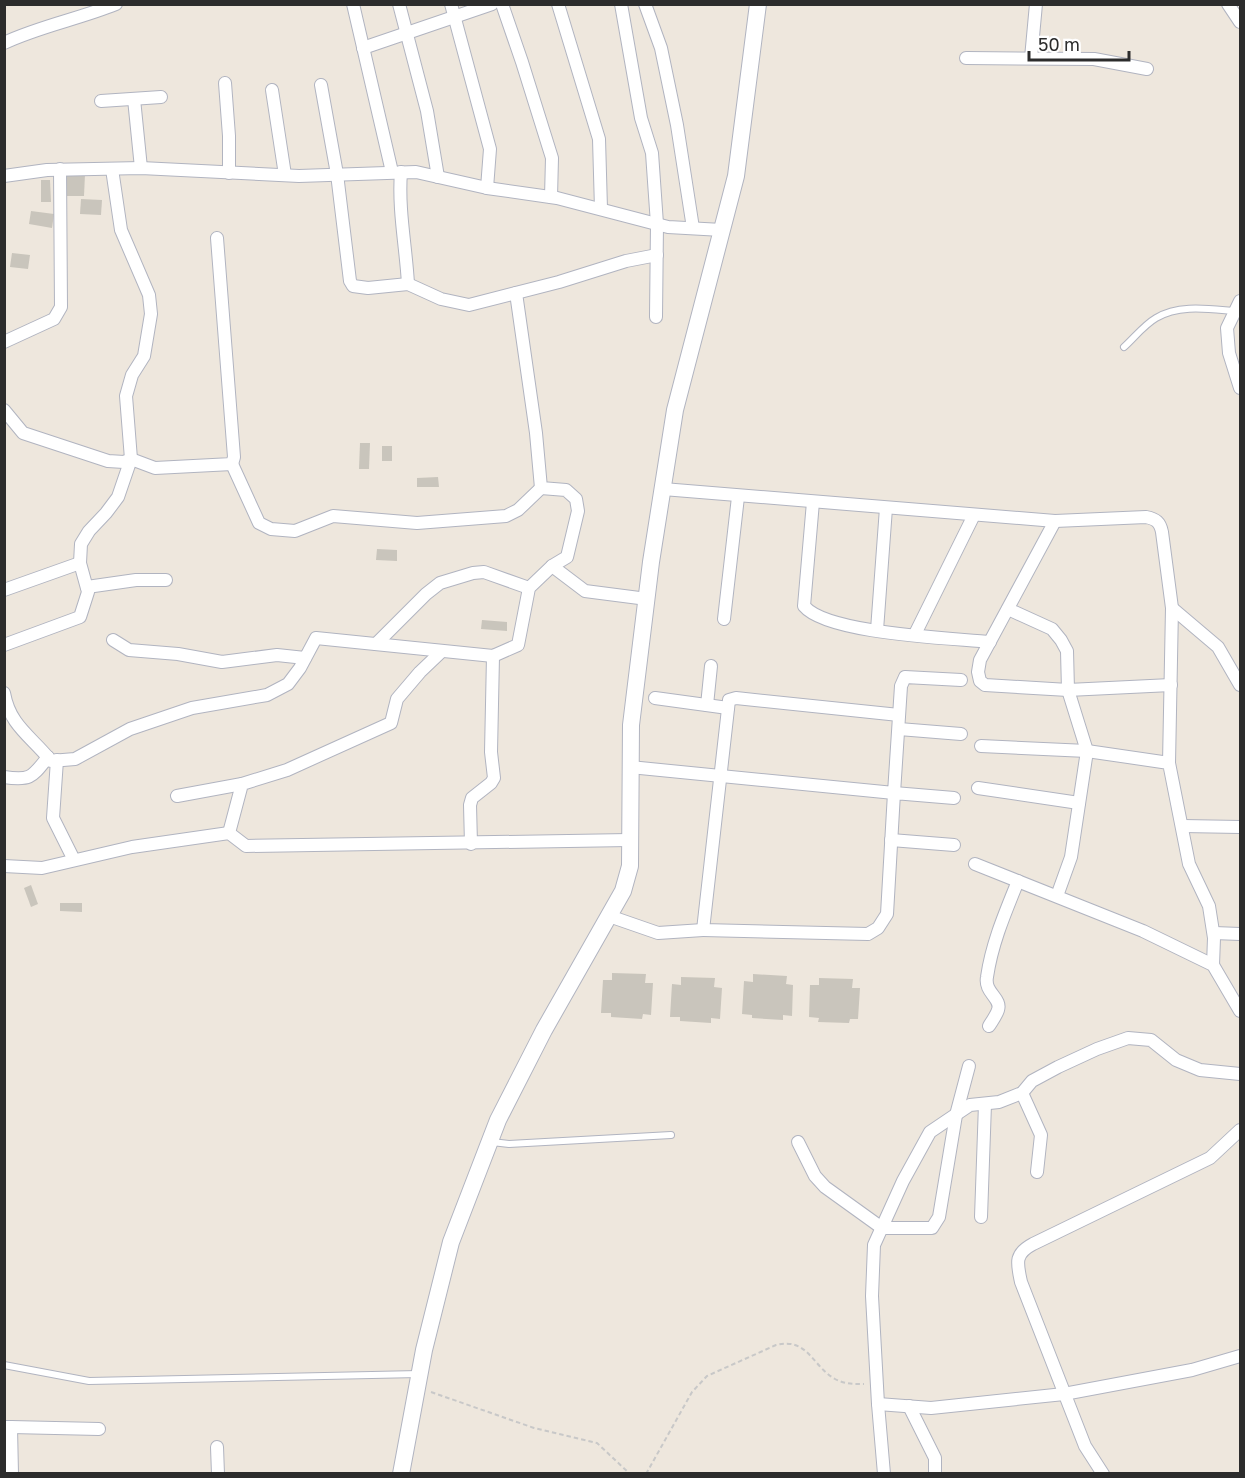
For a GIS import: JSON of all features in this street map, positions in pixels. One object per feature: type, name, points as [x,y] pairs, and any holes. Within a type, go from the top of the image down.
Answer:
[{"type":"street","points":[[4,43],[27,32],[86,16],[116,4]]},
{"type":"street","points":[[353,4],[396,172],[406,244],[408,284]]},
{"type":"street","points":[[399,4],[427,111],[438,177]]},
{"type":"street","points":[[363,48],[407,33],[453,10],[492,4]]},
{"type":"street","points":[[502,4],[552,158],[551,197]]},
{"type":"street","points":[[558,4],[599,139],[601,209]]},
{"type":"street","points":[[621,4],[641,118],[652,153],[657,224],[656,317]]},
{"type":"street","points":[[645,4],[662,48],[693,228]]},
{"type":"street","points":[[400,1473],[418,1381],[451,1242],[489,1141],[544,1030],[623,891],[630,866],[631,726],[651,562],[675,410],[736,176],[758,4]]},
{"type":"street","points":[[1031,58],[1036,4]]},
{"type":"street","points":[[1228,4],[1240,22]]},
{"type":"street","points":[[453,10],[490,149],[487,189]]},
{"type":"street","points":[[966,58],[1094,59],[1147,69]]},
{"type":"street","points":[[225,83],[229,173]]},
{"type":"street","points":[[321,85],[337,174],[350,280],[353,286],[361,288],[408,284],[441,299],[469,305],[516,294],[626,261],[657,255]]},
{"type":"street","points":[[272,90],[285,175]]},
{"type":"street","points":[[101,101],[161,97]]},
{"type":"street","points":[[134,99],[141,168]]},
{"type":"street","points":[[4,176],[60,169],[141,168],[285,175],[416,172],[487,189],[551,197],[668,227],[722,230]]},
{"type":"street","points":[[4,342],[54,319],[61,307],[60,169]]},
{"type":"street","points":[[4,645],[80,617],[88,592],[80,563],[81,544],[118,497],[131,459],[126,396],[132,375],[144,356],[151,314],[149,295],[121,230],[112,169]]},
{"type":"street","points":[[4,777],[28,779],[52,759],[75,759],[130,729],[192,708],[267,695],[288,684],[316,638],[493,656],[518,645],[529,588],[552,566],[567,557],[578,511],[576,499],[566,490],[541,488],[518,510],[506,516],[417,523],[333,516],[295,531],[271,529],[259,523],[231,464],[234,457],[233,435],[217,238]]},
{"type":"street","points":[[516,294],[536,434],[541,488]]},
{"type":"street","points":[[1238,306],[1227,328],[1229,353],[1240,388]]},
{"type":"street","points":[[4,410],[23,433],[108,461],[124,462],[131,459],[155,468],[231,464]]},
{"type":"street","points":[[663,489],[738,497],[1055,521],[1146,517],[1155,519],[1161,524],[1172,609],[1169,763],[1189,864],[1209,906],[1214,933],[1213,964],[1240,1011]]},
{"type":"street","points":[[724,619],[738,497]]},
{"type":"street","points":[[813,502],[804,606],[809,612],[827,621],[877,630],[990,642]]},
{"type":"street","points":[[877,630],[886,508]]},
{"type":"street","points":[[915,634],[974,515]]},
{"type":"street","points":[[1055,521],[980,660],[978,672],[980,681],[985,685],[1068,690],[1171,685]]},
{"type":"street","points":[[4,590],[80,563]]},
{"type":"street","points":[[552,566],[585,591],[647,599]]},
{"type":"street","points":[[376,645],[426,594],[440,584],[473,573],[484,572],[529,588]]},
{"type":"street","points":[[87,587],[136,580],[166,580]]},
{"type":"street","points":[[1008,609],[1052,629],[1061,640],[1067,651],[1068,690],[1087,751],[1071,857],[1057,896]]},
{"type":"street","points":[[1172,609],[1218,647],[1240,685]]},
{"type":"street","points":[[113,640],[129,650],[178,654],[222,662],[277,655],[305,658]]},
{"type":"street","points":[[177,796],[242,784],[287,770],[391,723],[397,699],[441,652]]},
{"type":"street","points":[[471,844],[470,805],[472,798],[494,778],[491,742],[493,656]]},
{"type":"street","points":[[707,705],[711,666]]},
{"type":"street","points":[[609,916],[658,933],[703,930],[868,934],[878,928],[887,914],[901,686],[905,677],[961,680]]},
{"type":"street","points":[[4,693],[14,723],[52,759],[53,818],[74,860]]},
{"type":"street","points":[[655,698],[728,708]]},
{"type":"street","points":[[703,930],[729,700],[736,698],[899,715]]},
{"type":"street","points":[[898,729],[960,734]]},
{"type":"street","points":[[981,746],[1087,751],[1169,763]]},
{"type":"street","points":[[630,767],[954,798]]},
{"type":"street","points":[[229,833],[242,784]]},
{"type":"street","points":[[978,788],[1080,803]]},
{"type":"street","points":[[1183,826],[1240,827]]},
{"type":"street","points":[[4,867],[42,868],[132,847],[229,833],[246,846],[629,840]]},
{"type":"street","points":[[891,840],[954,845]]},
{"type":"street","points":[[975,864],[1143,931],[1213,964]]},
{"type":"street","points":[[989,1026],[999,1005],[986,984],[993,946],[1018,881]]},
{"type":"street","points":[[1214,933],[1240,934]]},
{"type":"street","points":[[884,1473],[876,1384],[872,1296],[874,1245],[903,1181],[930,1132],[970,1105],[999,1102],[1022,1093],[1032,1082],[1058,1068],[1097,1049],[1128,1038],[1151,1040],[1176,1060],[1200,1070],[1240,1074]]},
{"type":"street","points":[[798,1142],[815,1176],[825,1187],[882,1228],[932,1228],[939,1217],[956,1115],[969,1066]]},
{"type":"street","points":[[1022,1093],[1041,1135],[1037,1172]]},
{"type":"street","points":[[981,1217],[985,1104]]},
{"type":"street","points":[[1103,1473],[1085,1446],[1021,1282],[1018,1268],[1019,1254],[1033,1244],[1210,1158],[1240,1132]]},
{"type":"street","points":[[878,1404],[920,1408],[1064,1394],[1192,1370],[1240,1356]]},
{"type":"street","points":[[920,1408],[935,1458],[935,1473]]},
{"type":"street","points":[[12,1473],[8,1427],[99,1429]]},
{"type":"street","points":[[217,1447],[218,1473]]},
{"type":"lane","points":[[1124,347],[1155,318],[1173,311],[1238,306]]},
{"type":"lane","points":[[489,1141],[509,1144],[671,1135]]},
{"type":"lane","points":[[4,1365],[89,1381],[418,1381]]},
{"type":"path","points":[[646,1473],[699,1383],[707,1376],[776,1345],[786,1342],[800,1346],[838,1381],[876,1384]]},
{"type":"path","points":[[418,1381],[534,1428],[597,1443],[630,1473]]},
{"type":"building","points":[[65,173],[85,174],[84,196],[64,196]]},
{"type":"building","points":[[41,180],[50,180],[51,202],[41,202]]},
{"type":"building","points":[[81,199],[102,200],[101,215],[80,214]]},
{"type":"building","points":[[31,211],[54,214],[52,228],[29,224]]},
{"type":"building","points":[[12,253],[30,255],[28,269],[10,267]]},
{"type":"building","points":[[360,443],[370,443],[369,469],[359,469]]},
{"type":"building","points":[[382,446],[392,446],[392,461],[382,461]]},
{"type":"building","points":[[438,477],[439,487],[417,487],[417,478]]},
{"type":"building","points":[[377,549],[397,550],[397,561],[376,560]]},
{"type":"building","points":[[482,620],[507,622],[507,631],[481,629]]},
{"type":"building","points":[[31,885],[38,904],[31,907],[24,888]]},
{"type":"building","points":[[60,903],[82,903],[82,912],[60,911]]},
{"type":"building","points":[[612,973],[646,974],[645,983],[653,983],[651,1015],[643,1014],[642,1019],[611,1017],[611,1013],[601,1013],[603,980],[612,980]]},
{"type":"building","points":[[753,974],[787,976],[786,984],[793,985],[792,1016],[783,1015],[783,1020],[752,1018],[752,1015],[742,1014],[744,981],[753,982]]},
{"type":"building","points":[[681,977],[715,978],[714,987],[722,988],[720,1019],[711,1018],[711,1023],[680,1021],[680,1017],[670,1017],[672,984],[681,985]]},
{"type":"building","points":[[819,978],[853,979],[852,988],[860,988],[858,1019],[850,1019],[849,1023],[818,1022],[819,1018],[809,1017],[810,985],[819,985]]}]
